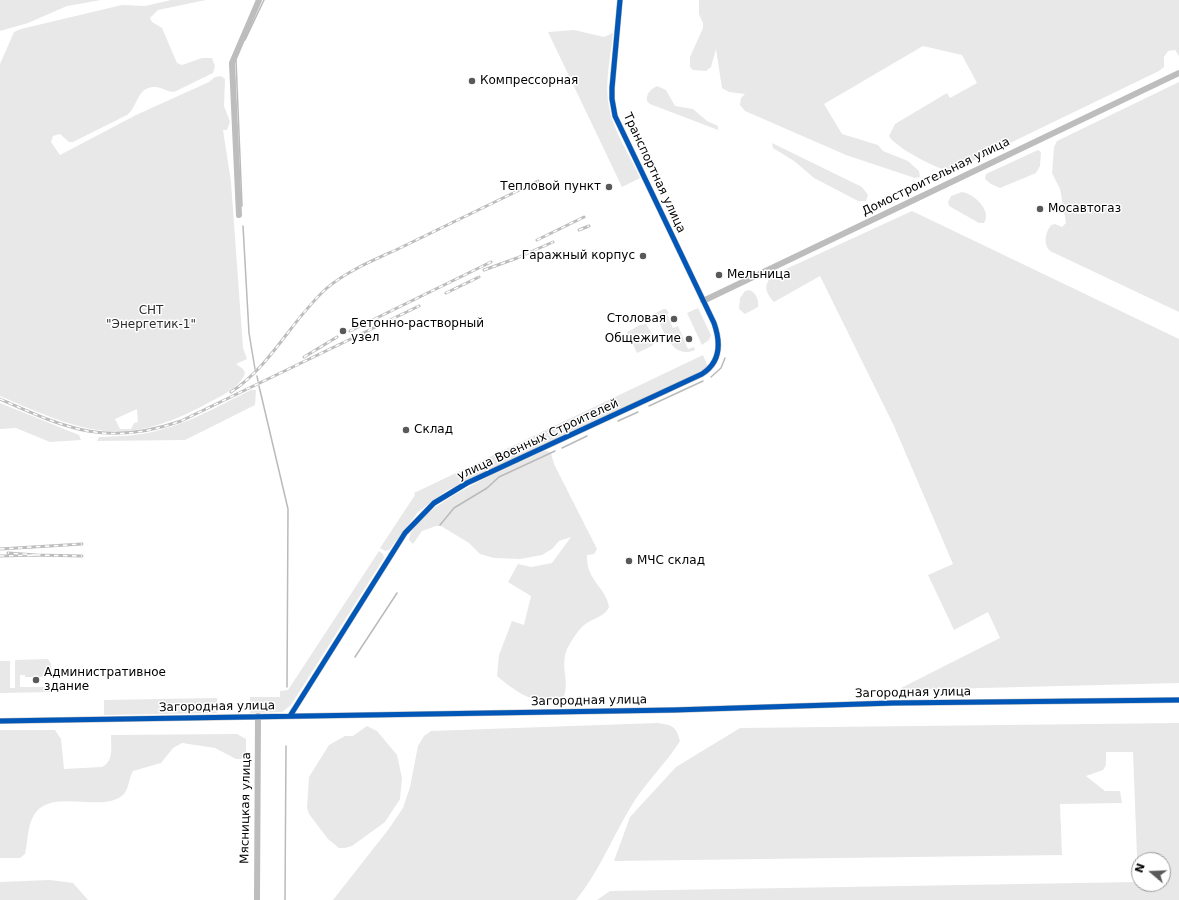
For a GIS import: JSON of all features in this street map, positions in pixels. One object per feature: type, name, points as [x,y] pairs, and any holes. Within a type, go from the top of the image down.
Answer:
[{"type":"street","points":[[239,215],[232,63],[259,0]]},
{"type":"street","name":"Транспортная улица","points":[[620,0],[612,94],[615,116],[703,301]]},
{"type":"street","name":"Домостроительная улица","points":[[703,301],[1179,73]]},
{"type":"street","name":"улица Военных Строителей","points":[[290,716],[400,539],[414,522],[434,503],[467,484],[702,374],[710,368],[718,354],[718,338],[714,323],[703,301]]},
{"type":"street","name":"Загородная улица","points":[[0,721],[674,710],[893,703],[1179,700]]},
{"type":"street","name":"Мясницкая улица","points":[[257,900],[258,716]]},
{"type":"green space","points":[[0,0],[101,0],[67,6],[28,23],[0,31]]},
{"type":"green space","name":"СНТ \"Энергетик-1\"","points":[[171,0],[206,0],[158,10],[150,18],[152,22],[162,28],[177,63],[182,65],[202,58],[212,58],[215,66],[213,73],[174,92],[158,87],[149,88],[141,93],[131,111],[127,115],[73,142],[69,142],[60,134],[53,136],[51,142],[60,155],[136,115],[209,82],[215,77],[221,76],[225,79],[224,106],[230,122],[227,130],[223,130],[231,182],[243,348],[247,359],[236,364],[243,369],[245,373],[243,378],[235,387],[178,418],[151,427],[127,431],[103,431],[56,419],[0,396],[0,64],[14,32],[21,29],[122,5],[145,6]],"holes":[[[137,409],[138,422],[134,423],[131,429],[120,429],[115,419]]]},
{"type":"green space","points":[[699,0],[1179,0],[1179,56],[1175,50],[1168,51],[1164,57],[1164,67],[1159,71],[952,171],[938,167],[918,158],[899,146],[889,136],[895,124],[947,93],[950,98],[977,83],[962,55],[923,46],[824,104],[842,134],[878,145],[883,151],[908,161],[919,171],[920,177],[915,178],[846,155],[745,111],[740,105],[741,98],[745,94],[729,92],[722,88],[716,49],[711,67],[706,71],[693,70],[690,67],[690,57],[703,28],[703,23],[699,14]]},
{"type":"green space","points":[[574,30],[604,37],[613,33],[607,89],[609,107],[614,125],[640,178],[622,187],[548,32]]},
{"type":"green space","points":[[1179,82],[1179,312],[1050,251],[1046,245],[1046,238],[1047,231],[1051,225],[1055,224],[1062,227],[1066,223],[1060,189],[1052,173],[1054,147],[1057,141]]},
{"type":"green space","points":[[657,86],[666,90],[675,106],[693,109],[707,121],[718,126],[718,130],[650,104],[647,101],[647,96],[651,90]]},
{"type":"green space","points":[[772,143],[862,187],[868,195],[866,201],[858,201],[814,178],[794,161],[773,148]]},
{"type":"green space","points":[[1038,150],[1041,152],[1040,166],[1036,173],[1000,188],[991,184],[985,179],[986,174]]},
{"type":"green space","points":[[962,192],[972,196],[984,208],[986,218],[984,223],[979,223],[949,206],[948,202],[951,196]]},
{"type":"green space","points":[[912,211],[1179,339],[1179,683],[903,690],[901,688],[1000,638],[988,612],[954,630],[928,575],[953,564],[894,426],[820,276],[774,302],[766,288],[773,275]]},
{"type":"green space","points":[[749,290],[754,293],[758,302],[758,307],[745,314],[739,309],[740,298],[745,291]]},
{"type":"green space","points":[[698,308],[711,335],[709,340],[702,345],[687,313]]},
{"type":"green space","points":[[666,309],[669,313],[667,314],[673,328],[678,326],[688,349],[694,347],[695,350],[687,352],[680,351],[670,342],[656,316],[656,313]]},
{"type":"green space","points":[[646,324],[654,337],[654,343],[652,346],[637,353],[627,332],[640,325]]},
{"type":"green space","points":[[703,355],[708,367],[702,371],[446,491],[418,512],[389,550],[385,551],[380,548],[415,495],[414,493]]},
{"type":"green space","points":[[251,390],[256,390],[255,405],[185,440],[97,441],[99,437],[137,435],[172,427],[207,412]]},
{"type":"green space","points":[[0,403],[79,435],[81,440],[50,442],[16,428],[0,429]]},
{"type":"green space","points":[[544,451],[551,453],[554,464],[597,549],[594,554],[587,555],[588,564],[593,578],[604,594],[609,607],[604,614],[586,624],[576,634],[565,654],[564,666],[566,690],[564,696],[555,700],[546,701],[537,700],[520,693],[497,676],[499,655],[512,621],[524,625],[531,596],[508,582],[518,564],[531,567],[552,563],[571,537],[559,541],[552,549],[542,555],[520,559],[494,558],[480,554],[469,543],[441,526],[436,526],[422,531],[413,544],[409,540],[415,527],[428,513],[446,500],[489,477]]},
{"type":"green space","points":[[379,551],[383,554],[384,558],[291,705],[282,712],[250,713],[250,697],[280,697],[280,691],[288,690]]},
{"type":"green space","points":[[48,659],[51,664],[52,674],[47,675],[47,677],[25,677],[25,675],[20,675],[20,687],[50,687],[50,692],[0,693],[0,661],[10,661],[10,688],[15,688],[15,660]]},
{"type":"green space","points":[[217,698],[217,713],[104,715],[104,700]]},
{"type":"green space","points":[[657,723],[669,725],[675,729],[680,741],[627,812],[593,876],[576,900],[333,900],[388,830],[403,808],[410,787],[418,746],[424,736],[431,731]]},
{"type":"green space","points":[[1179,723],[1179,900],[597,900],[610,891],[1131,882],[1131,892],[1171,892],[1171,852],[1137,852],[1133,752],[1106,752],[1106,765],[1103,770],[1086,776],[1105,791],[1120,791],[1122,803],[1060,804],[1062,855],[614,861],[630,817],[676,767],[740,728]]},
{"type":"green space","points":[[367,726],[377,731],[397,755],[402,778],[400,799],[385,822],[352,846],[339,848],[328,839],[309,814],[307,808],[309,777],[329,745],[345,736],[353,736]]},
{"type":"green space","points":[[0,730],[55,730],[61,739],[64,769],[102,767],[106,764],[110,757],[111,735],[237,734],[246,739],[246,754],[241,759],[236,759],[215,748],[182,743],[173,748],[161,763],[133,771],[126,792],[115,800],[103,802],[52,802],[42,807],[34,815],[32,820],[25,854],[20,858],[0,858]]},
{"type":"green space","points":[[50,880],[73,883],[88,900],[0,900],[0,882]]},
{"type":"waterway","points":[[245,40],[264,0]]},
{"type":"waterway","points":[[236,60],[242,206]]},
{"type":"waterway","points":[[243,226],[249,333],[255,369]]},
{"type":"waterway","points":[[711,377],[721,368],[725,358]]},
{"type":"waterway","points":[[257,376],[258,381]]},
{"type":"waterway","points":[[649,406],[703,381]]},
{"type":"waterway","points":[[259,386],[288,509],[287,687]]},
{"type":"waterway","points":[[618,421],[638,412]]},
{"type":"waterway","points":[[562,448],[587,436]]},
{"type":"waterway","points":[[440,525],[454,508],[487,488],[499,477],[555,451]]},
{"type":"waterway","points":[[355,657],[397,593]]},
{"type":"waterway","points":[[285,900],[286,746]]},
{"type":"railway","points":[[231,392],[258,369],[314,301],[335,282],[363,265],[538,181]]},
{"type":"railway","points":[[537,240],[584,217]]},
{"type":"railway","points":[[579,230],[589,226]]},
{"type":"railway","points":[[484,270],[517,258],[553,242]]},
{"type":"railway","points":[[350,331],[491,262]]},
{"type":"railway","points":[[446,293],[479,277]]},
{"type":"railway","points":[[0,399],[46,419],[88,431],[131,433],[154,429],[181,421],[419,306]]},
{"type":"railway","points":[[304,357],[337,337]]},
{"type":"railway","points":[[0,549],[82,544]]},
{"type":"railway","points":[[0,556],[36,555],[8,553]]},
{"type":"railway","points":[[36,555],[82,556]]},
{"type":"cycle path","points":[[290,716],[405,533],[434,503],[467,483],[702,374],[713,364],[716,358],[718,352],[718,338],[714,323],[615,116],[612,88],[620,0]]},
{"type":"cycle path","points":[[0,721],[674,710],[893,703],[1179,700]]},
{"type":"place","name":"Компрессорная","points":[[472,81]]},
{"type":"place","name":"Тепловой пункт","points":[[609,187]]},
{"type":"place","name":"Мосавтогаз","points":[[1040,209]]},
{"type":"place","name":"Гаражный корпус","points":[[643,256]]},
{"type":"place","name":"Мельница","points":[[719,275]]},
{"type":"place","name":"Столовая","points":[[674,319]]},
{"type":"place","name":"Бетонно-растворный узел","points":[[343,331]]},
{"type":"place","name":"Общежитие","points":[[689,339]]},
{"type":"place","name":"Склад","points":[[406,430]]},
{"type":"place","name":"МЧС склад","points":[[629,561]]},
{"type":"place","name":"Административное здание","points":[[36,680]]}]
